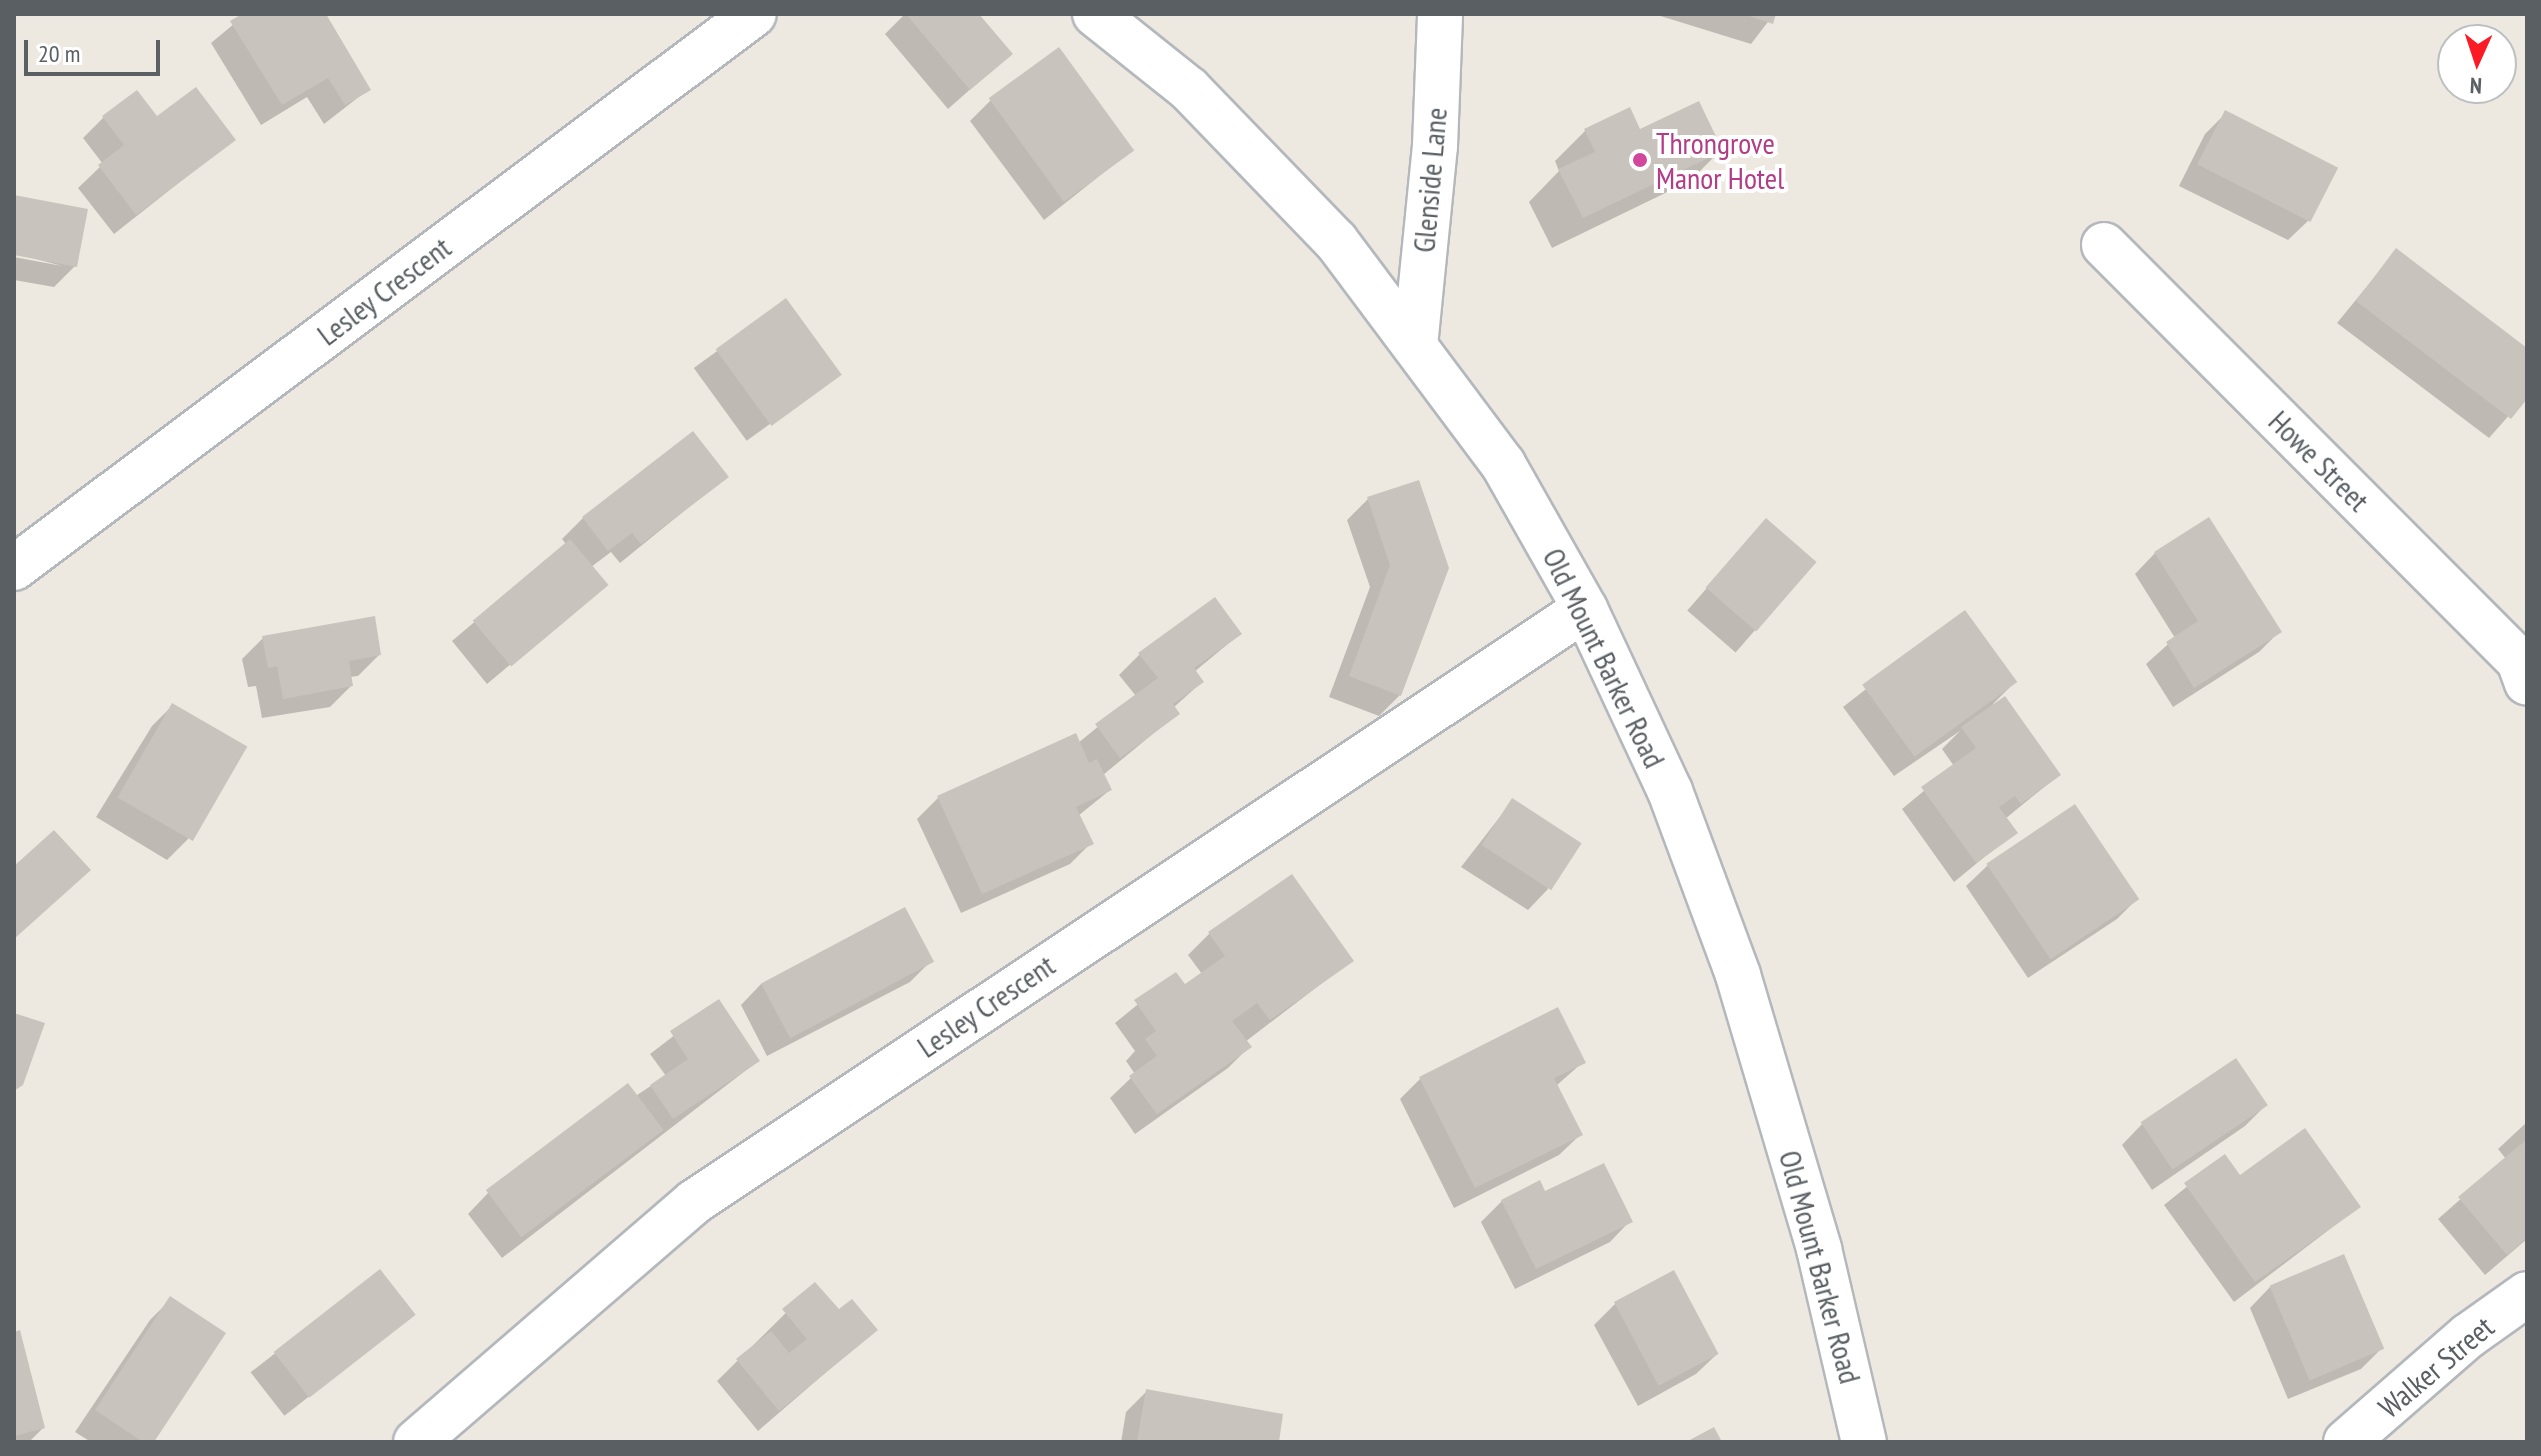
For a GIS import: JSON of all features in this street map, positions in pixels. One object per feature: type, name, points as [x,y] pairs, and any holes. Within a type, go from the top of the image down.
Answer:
[{"type":"street","name":"Lesley Crescent","points":[[14,568],[754,14]]},
{"type":"street","name":"Old Mount Barker Road","points":[[1095,14],[1189,89],[1336,241],[1503,464],[1585,609],[1670,791],[1738,975],[1819,1249],[1864,1442]]},
{"type":"street","name":"Glenside Lane","points":[[1415,346],[1435,146],[1440,14]]},
{"type":"street","name":"Howe Street","points":[[2104,245],[2519,661],[2527,683]]},
{"type":"street","name":"Lesley Crescent","points":[[416,1442],[694,1202],[1585,609]]},
{"type":"street","name":"Walker Street","points":[[2346,1442],[2468,1336],[2527,1294]]},
{"type":"building","points":[[242,14],[326,14],[371,90],[345,105],[328,78],[282,105],[230,21]]},
{"type":"building","points":[[906,14],[979,14],[1013,54],[970,90]]},
{"type":"building","points":[[1743,14],[1776,14],[1773,24]]},
{"type":"building","points":[[1059,47],[1134,151],[1064,202],[989,98]]},
{"type":"building","points":[[196,87],[236,140],[136,215],[98,165],[124,145],[102,116],[137,90],[157,116]]},
{"type":"building","name":"Throngrove Manor Hotel","points":[[1699,101],[1723,151],[1583,218],[1558,169],[1595,152],[1584,129],[1630,107],[1640,129]]},
{"type":"building","points":[[2225,110],[2338,168],[2310,222],[2197,164]]},
{"type":"building","points":[[14,195],[88,209],[77,267],[14,255]]},
{"type":"building","points":[[2396,248],[2527,348],[2527,399],[2511,419],[2356,301]]},
{"type":"building","points":[[786,298],[842,375],[771,426],[716,349]]},
{"type":"building","points":[[693,431],[729,477],[641,544],[632,533],[608,551],[582,517]]},
{"type":"building","points":[[1419,480],[1449,568],[1401,696],[1349,676],[1390,565],[1367,497]]},
{"type":"building","points":[[2209,517],[2282,632],[2194,688],[2166,642],[2198,621],[2154,552]]},
{"type":"building","points":[[1766,518],[1817,562],[1756,631],[1706,587]]},
{"type":"building","points":[[570,539],[609,585],[511,667],[473,621]]},
{"type":"building","points":[[1215,597],[1242,634],[1194,668],[1204,682],[1173,704],[1180,714],[1120,758],[1095,724],[1158,678],[1138,653]]},
{"type":"building","points":[[1965,610],[2017,682],[1915,757],[1862,685]]},
{"type":"building","points":[[375,616],[381,655],[349,661],[353,686],[283,699],[277,666],[268,668],[262,636]]},
{"type":"building","points":[[2005,696],[2061,775],[2021,804],[2015,796],[1999,807],[2018,833],[1976,863],[1921,787],[1976,748],[1961,727]]},
{"type":"building","points":[[172,703],[247,746],[193,841],[118,797]]},
{"type":"building","points":[[1076,733],[1089,763],[1097,759],[1112,790],[1076,807],[1094,844],[982,894],[937,796]]},
{"type":"building","points":[[1512,798],[1582,843],[1551,890],[1482,845]]},
{"type":"building","points":[[2075,804],[2139,899],[2051,959],[1986,864]]},
{"type":"building","points":[[54,830],[91,870],[14,939],[14,866]]},
{"type":"building","points":[[1292,874],[1354,961],[1270,1020],[1257,1003],[1232,1021],[1252,1047],[1157,1114],[1129,1076],[1157,1056],[1145,1039],[1156,1031],[1134,1000],[1176,972],[1185,984],[1225,956],[1208,932]]},
{"type":"building","points":[[905,907],[934,962],[790,1038],[761,984]]},
{"type":"building","points":[[719,999],[760,1061],[673,1119],[650,1085],[688,1059],[670,1031]]},
{"type":"building","points":[[1558,1007],[1586,1063],[1554,1078],[1583,1135],[1475,1188],[1419,1077]]},
{"type":"building","points":[[14,1013],[45,1023],[23,1085],[14,1091]]},
{"type":"building","points":[[2236,1058],[2268,1105],[2173,1170],[2141,1122]]},
{"type":"building","points":[[628,1083],[664,1130],[521,1237],[486,1190]]},
{"type":"building","points":[[2305,1128],[2361,1207],[2255,1282],[2184,1183],[2225,1154],[2240,1175]]},
{"type":"building","points":[[2527,1139],[2527,1238],[2507,1255],[2458,1197]]},
{"type":"building","points":[[1604,1163],[1633,1222],[1536,1269],[1501,1200],[1540,1180],[1545,1191]]},
{"type":"building","points":[[2344,1254],[2384,1349],[2310,1380],[2269,1286]]},
{"type":"building","points":[[380,1269],[416,1315],[309,1398],[274,1352]]},
{"type":"building","points":[[1674,1270],[1719,1354],[1659,1386],[1614,1302]]},
{"type":"building","points":[[815,1282],[839,1309],[852,1299],[878,1330],[779,1411],[736,1359],[771,1331],[789,1353],[807,1339],[782,1309]]},
{"type":"building","points":[[170,1296],[226,1333],[154,1442],[143,1442],[95,1410]]},
{"type":"building","points":[[20,1330],[45,1428],[14,1436],[14,1332]]},
{"type":"building","points":[[1146,1389],[1283,1414],[1279,1442],[1137,1442]]},
{"type":"building","points":[[1714,1427],[1722,1442],[1686,1442]]},
{"type":"place","name":"Throngrove Manor Hotel","points":[[1640,160]]}]
